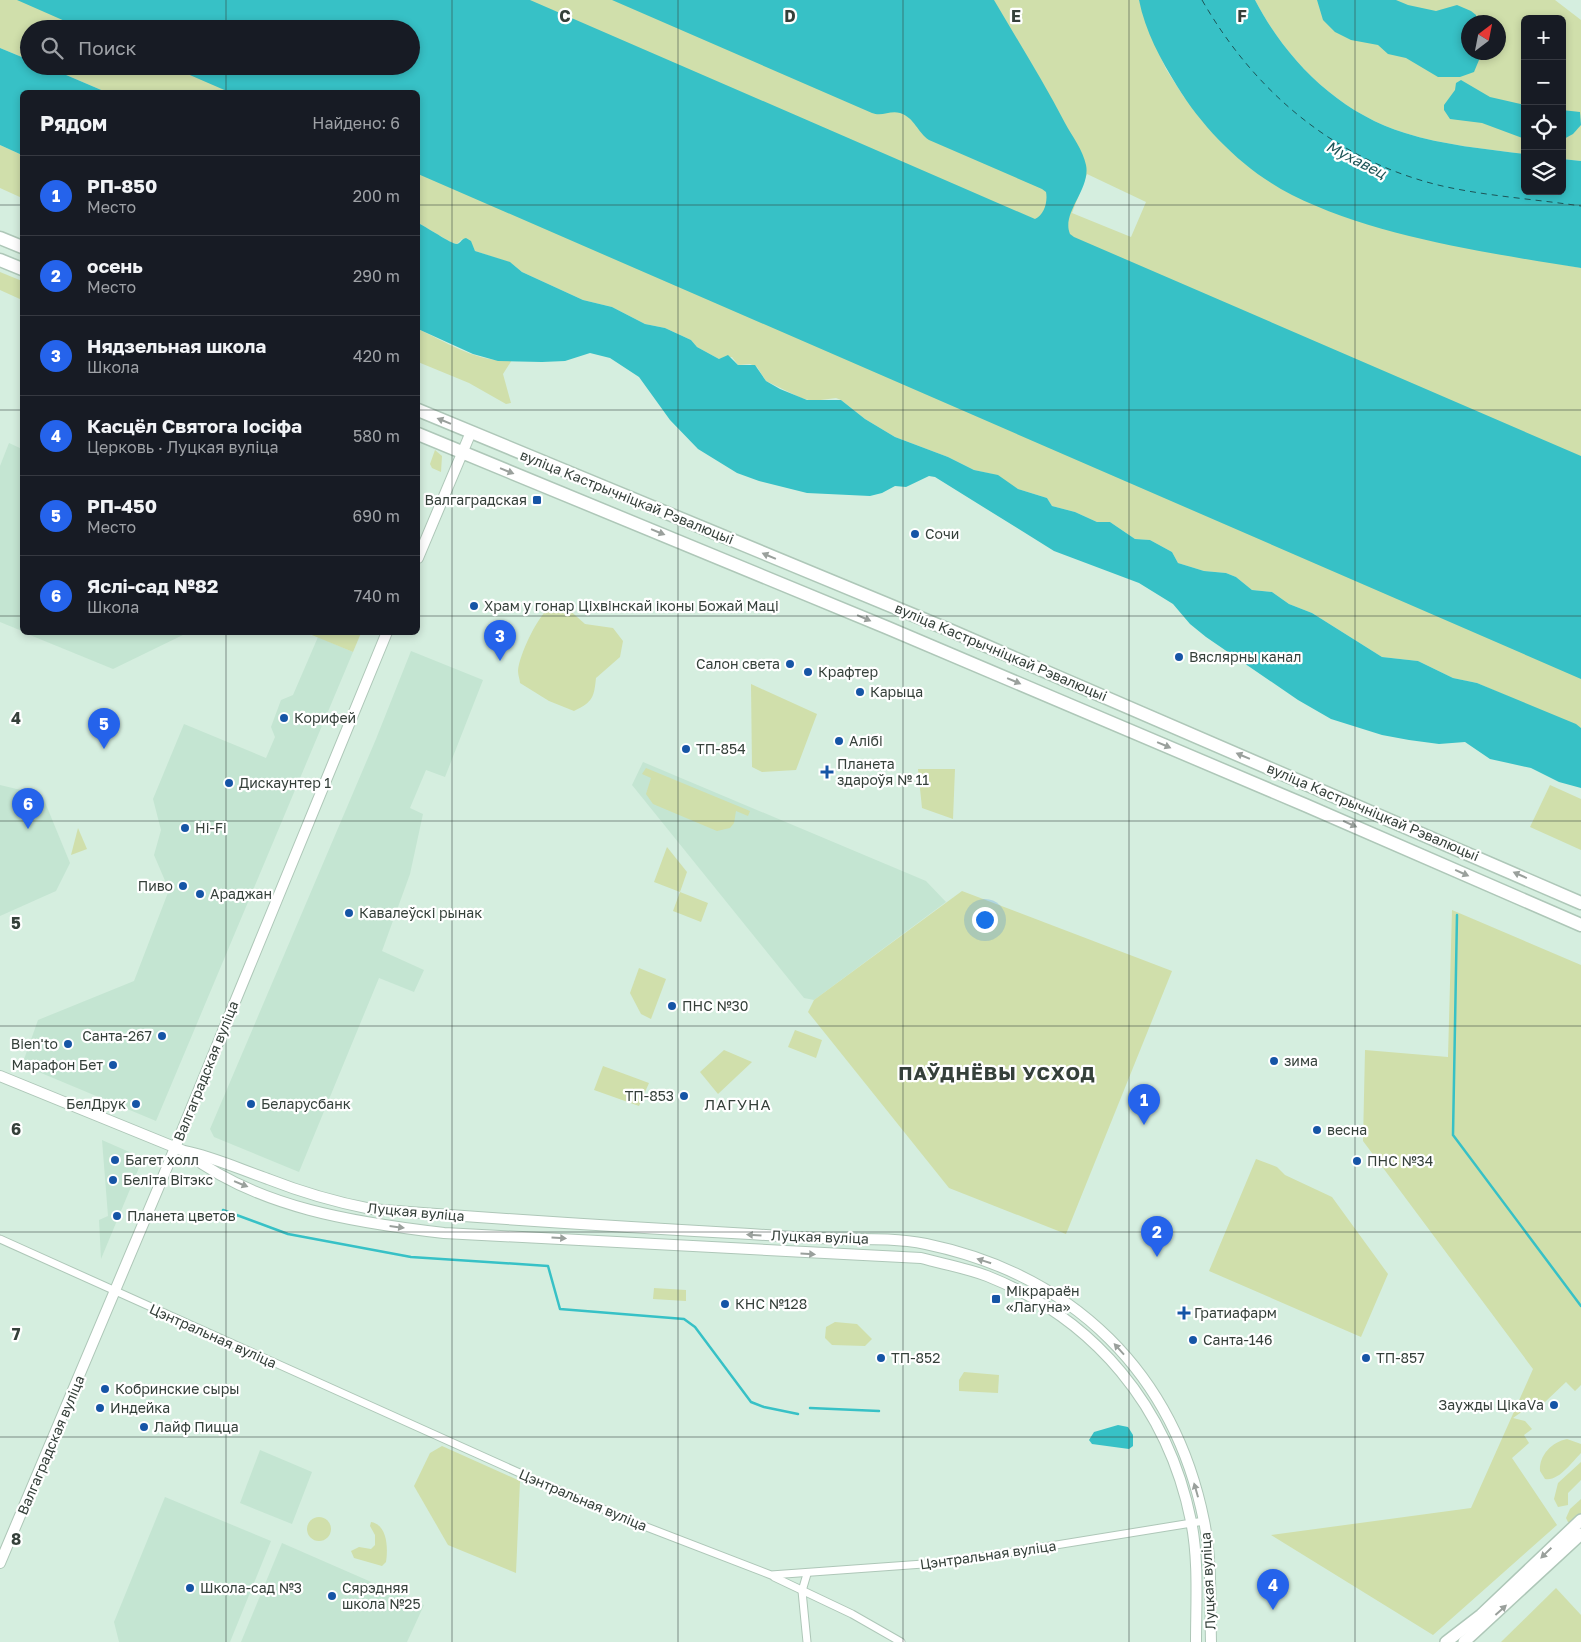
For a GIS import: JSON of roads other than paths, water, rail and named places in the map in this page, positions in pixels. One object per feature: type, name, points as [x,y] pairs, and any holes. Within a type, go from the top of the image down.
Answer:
[{"type":"highway","points":[[0,238],[20,246]]},
{"type":"highway","points":[[0,260],[20,268]]},
{"type":"highway","name":"вуліца Кастрычніцкай Рэвалюцыі","points":[[420,411],[847,588],[1410,827],[1581,902]]},
{"type":"highway","name":"вуліца Кастрычніцкай Рэвалюцыі","points":[[420,435],[838,607],[1581,925]]},
{"type":"highway","points":[[787,586],[796,567]]},
{"type":"highway","points":[[838,607],[847,588]]},
{"type":"highway","points":[[1401,847],[1410,827]]},
{"type":"highway","points":[[1440,864],[1448,844]]},
{"type":"main road","points":[[1446,1642],[1481,1615],[1581,1520]]},
{"type":"main road","points":[[1464,1642],[1581,1534]]},
{"type":"street","points":[[420,553],[470,432]]},
{"type":"street","name":"Валгаградская вуліца","points":[[0,1564],[115,1291],[179,1149],[386,635]]},
{"type":"street","name":"Луцкая вуліца","points":[[0,1076],[179,1149],[216,1158],[268,1179],[334,1202],[371,1209],[498,1219],[890,1240],[925,1244],[957,1253],[1023,1278],[1077,1310],[1102,1330],[1122,1352],[1157,1398],[1185,1453],[1204,1521],[1207,1542],[1211,1642]]},
{"type":"street","name":"Луцкая вуліца","points":[[179,1149],[210,1171],[270,1196],[330,1215],[388,1226],[444,1233],[832,1255],[894,1255],[921,1258],[953,1266],[986,1276],[1025,1294],[1092,1340],[1112,1361],[1153,1417],[1174,1461],[1191,1523],[1196,1590],[1196,1642]]},
{"type":"street","points":[[498,1219],[498,1235]]},
{"type":"street","points":[[832,1255],[833,1238]]},
{"type":"street","name":"Цэнтральная вуліца","points":[[0,1239],[532,1479],[631,1521],[771,1575],[807,1574],[951,1562],[1204,1521]]},
{"type":"street","points":[[807,1574],[802,1591],[807,1642]]},
{"type":"street","points":[[771,1575],[843,1610],[901,1642]]},
{"type":"water","points":[[17,0],[530,0],[1035,219],[1045,208],[1046,192],[929,140],[905,115],[896,112],[872,113],[612,0],[994,0],[1085,159],[1086,174],[1084,183],[1069,218],[1070,234],[1581,456],[1581,679],[420,175],[420,90],[224,90],[190,75],[420,75],[420,20],[63,20]]},
{"type":"water","name":"Мухавец","points":[[1139,0],[1255,0],[1282,43],[1299,63],[1317,82],[1358,112],[1381,124],[1419,137],[1449,144],[1521,153],[1521,195],[1566,195],[1566,159],[1581,161],[1581,268],[1433,242],[1396,233],[1325,210],[1292,195],[1242,162],[1200,118],[1171,76],[1160,56]]},
{"type":"water","points":[[1317,0],[1396,0],[1408,5],[1436,11],[1457,5],[1476,15],[1461,15],[1461,60],[1479,60],[1474,72],[1460,77],[1438,77],[1406,58],[1388,54],[1378,45],[1351,40],[1335,32],[1323,20]]},
{"type":"water","points":[[0,48],[20,56],[20,75],[66,75],[101,90],[20,90],[20,154],[0,145]]},
{"type":"water","points":[[1461,80],[1490,97],[1521,104],[1521,138],[1482,123],[1450,119],[1444,110],[1444,105],[1455,90],[1456,83]]},
{"type":"water","points":[[1566,110],[1580,112],[1581,125],[1573,134],[1566,138]]},
{"type":"water","points":[[420,224],[454,244],[466,238],[471,241],[475,251],[510,262],[522,272],[583,300],[612,307],[645,324],[665,328],[691,340],[697,347],[719,359],[728,355],[738,365],[755,365],[766,381],[780,389],[807,400],[841,400],[865,419],[895,437],[948,457],[974,470],[998,475],[1018,489],[1047,498],[1052,506],[1075,512],[1097,522],[1110,522],[1135,539],[1150,540],[1172,552],[1178,563],[1204,571],[1226,573],[1236,577],[1252,590],[1272,592],[1289,604],[1312,613],[1382,657],[1418,661],[1453,678],[1477,683],[1576,724],[1581,728],[1581,788],[1559,782],[1531,768],[1490,759],[1465,742],[1439,744],[1409,740],[1382,735],[1331,719],[1298,700],[1206,637],[1190,624],[1173,604],[1139,583],[1054,551],[935,477],[929,476],[906,487],[895,486],[882,493],[870,496],[807,493],[759,481],[737,473],[698,449],[670,420],[639,377],[610,358],[590,353],[565,361],[498,361],[473,354],[420,330]]},
{"type":"water","points":[[1118,1425],[1128,1427],[1133,1435],[1133,1446],[1129,1449],[1092,1444],[1089,1440],[1094,1432]]},
{"type":"waterway","points":[[1457,915],[1453,1135],[1581,1306]]},
{"type":"waterway","points":[[223,1210],[288,1234],[411,1257],[548,1266],[560,1309],[684,1319],[695,1327],[751,1402],[764,1407],[798,1414]]},
{"type":"waterway","points":[[810,1408],[879,1411]]},
{"type":"place","name":"Валгаградская","points":[[537,500]]},
{"type":"place","name":"Сочи","points":[[915,534]]},
{"type":"place","name":"Храм у гонар Ціхвінскай іконы Божай Маці","points":[[474,606]]},
{"type":"place","name":"Вяслярны канал","points":[[1179,657]]},
{"type":"place","name":"Нядзельная школа","points":[[500,661]]},
{"type":"place","name":"Салон света","points":[[790,664]]},
{"type":"place","name":"Крафтер","points":[[808,672]]},
{"type":"place","name":"Карыца","points":[[860,692]]},
{"type":"place","name":"Корифей","points":[[284,718]]},
{"type":"place","name":"Алібі","points":[[839,741]]},
{"type":"place","name":"РП-450","points":[[104,749]]},
{"type":"place","name":"ТП-854","points":[[686,749]]},
{"type":"place","name":"Планета здароўя № 11","points":[[827,772]]},
{"type":"place","name":"Дискаунтер 1","points":[[229,783]]},
{"type":"place","name":"Hi-Fi","points":[[185,828]]},
{"type":"place","name":"Яслі-сад №82","points":[[28,829]]},
{"type":"place","name":"Пиво","points":[[183,886]]},
{"type":"place","name":"Араджан","points":[[200,894]]},
{"type":"place","name":"Кавалеўскі рынак","points":[[349,913]]},
{"type":"place","name":"ПНС №30","points":[[672,1006]]},
{"type":"place","name":"Санта-267","points":[[162,1036]]},
{"type":"place","name":"Bien'to","points":[[68,1044]]},
{"type":"place","name":"зима","points":[[1274,1061]]},
{"type":"place","name":"Марафон Бет","points":[[113,1065]]},
{"type":"place","name":"ТП-853","points":[[684,1096]]},
{"type":"place","name":"БелДрук","points":[[136,1104]]},
{"type":"place","name":"Беларусбанк","points":[[251,1104]]},
{"type":"place","name":"РП-850","points":[[1144,1125]]},
{"type":"place","name":"весна","points":[[1317,1130]]},
{"type":"place","name":"Багет холл","points":[[115,1160]]},
{"type":"place","name":"ПНС №34","points":[[1357,1161]]},
{"type":"place","name":"Беліта Вітэкс","points":[[113,1180]]},
{"type":"place","name":"Планета цветов","points":[[117,1216]]},
{"type":"place","name":"осень","points":[[1157,1257]]},
{"type":"place","name":"Мікрараён «Лагуна»","points":[[996,1299]]},
{"type":"place","name":"КНС №128","points":[[725,1304]]},
{"type":"place","name":"Гратиафарм","points":[[1184,1313]]},
{"type":"place","name":"Санта-146","points":[[1193,1340]]},
{"type":"place","name":"ТП-852","points":[[881,1358]]},
{"type":"place","name":"ТП-857","points":[[1366,1358]]},
{"type":"place","name":"Кобринские сыры","points":[[105,1389]]},
{"type":"place","name":"Заужды ЦікаVа","points":[[1554,1405]]},
{"type":"place","name":"Индейка","points":[[100,1408]]},
{"type":"place","name":"Лайф Пицца","points":[[144,1427]]},
{"type":"place","name":"Школа-сад №3","points":[[190,1588]]},
{"type":"place","name":"Сярэдняя школа №25","points":[[332,1596]]},
{"type":"place","name":"Касцёл Святога Іосіфа","points":[[1273,1610]]},
{"type":"district","name":"ПАЎДНЁВЫ УСХОД","points":[[997,1073]]},
{"type":"district","name":"ЛАГУНА","points":[[738,1105]]}]
